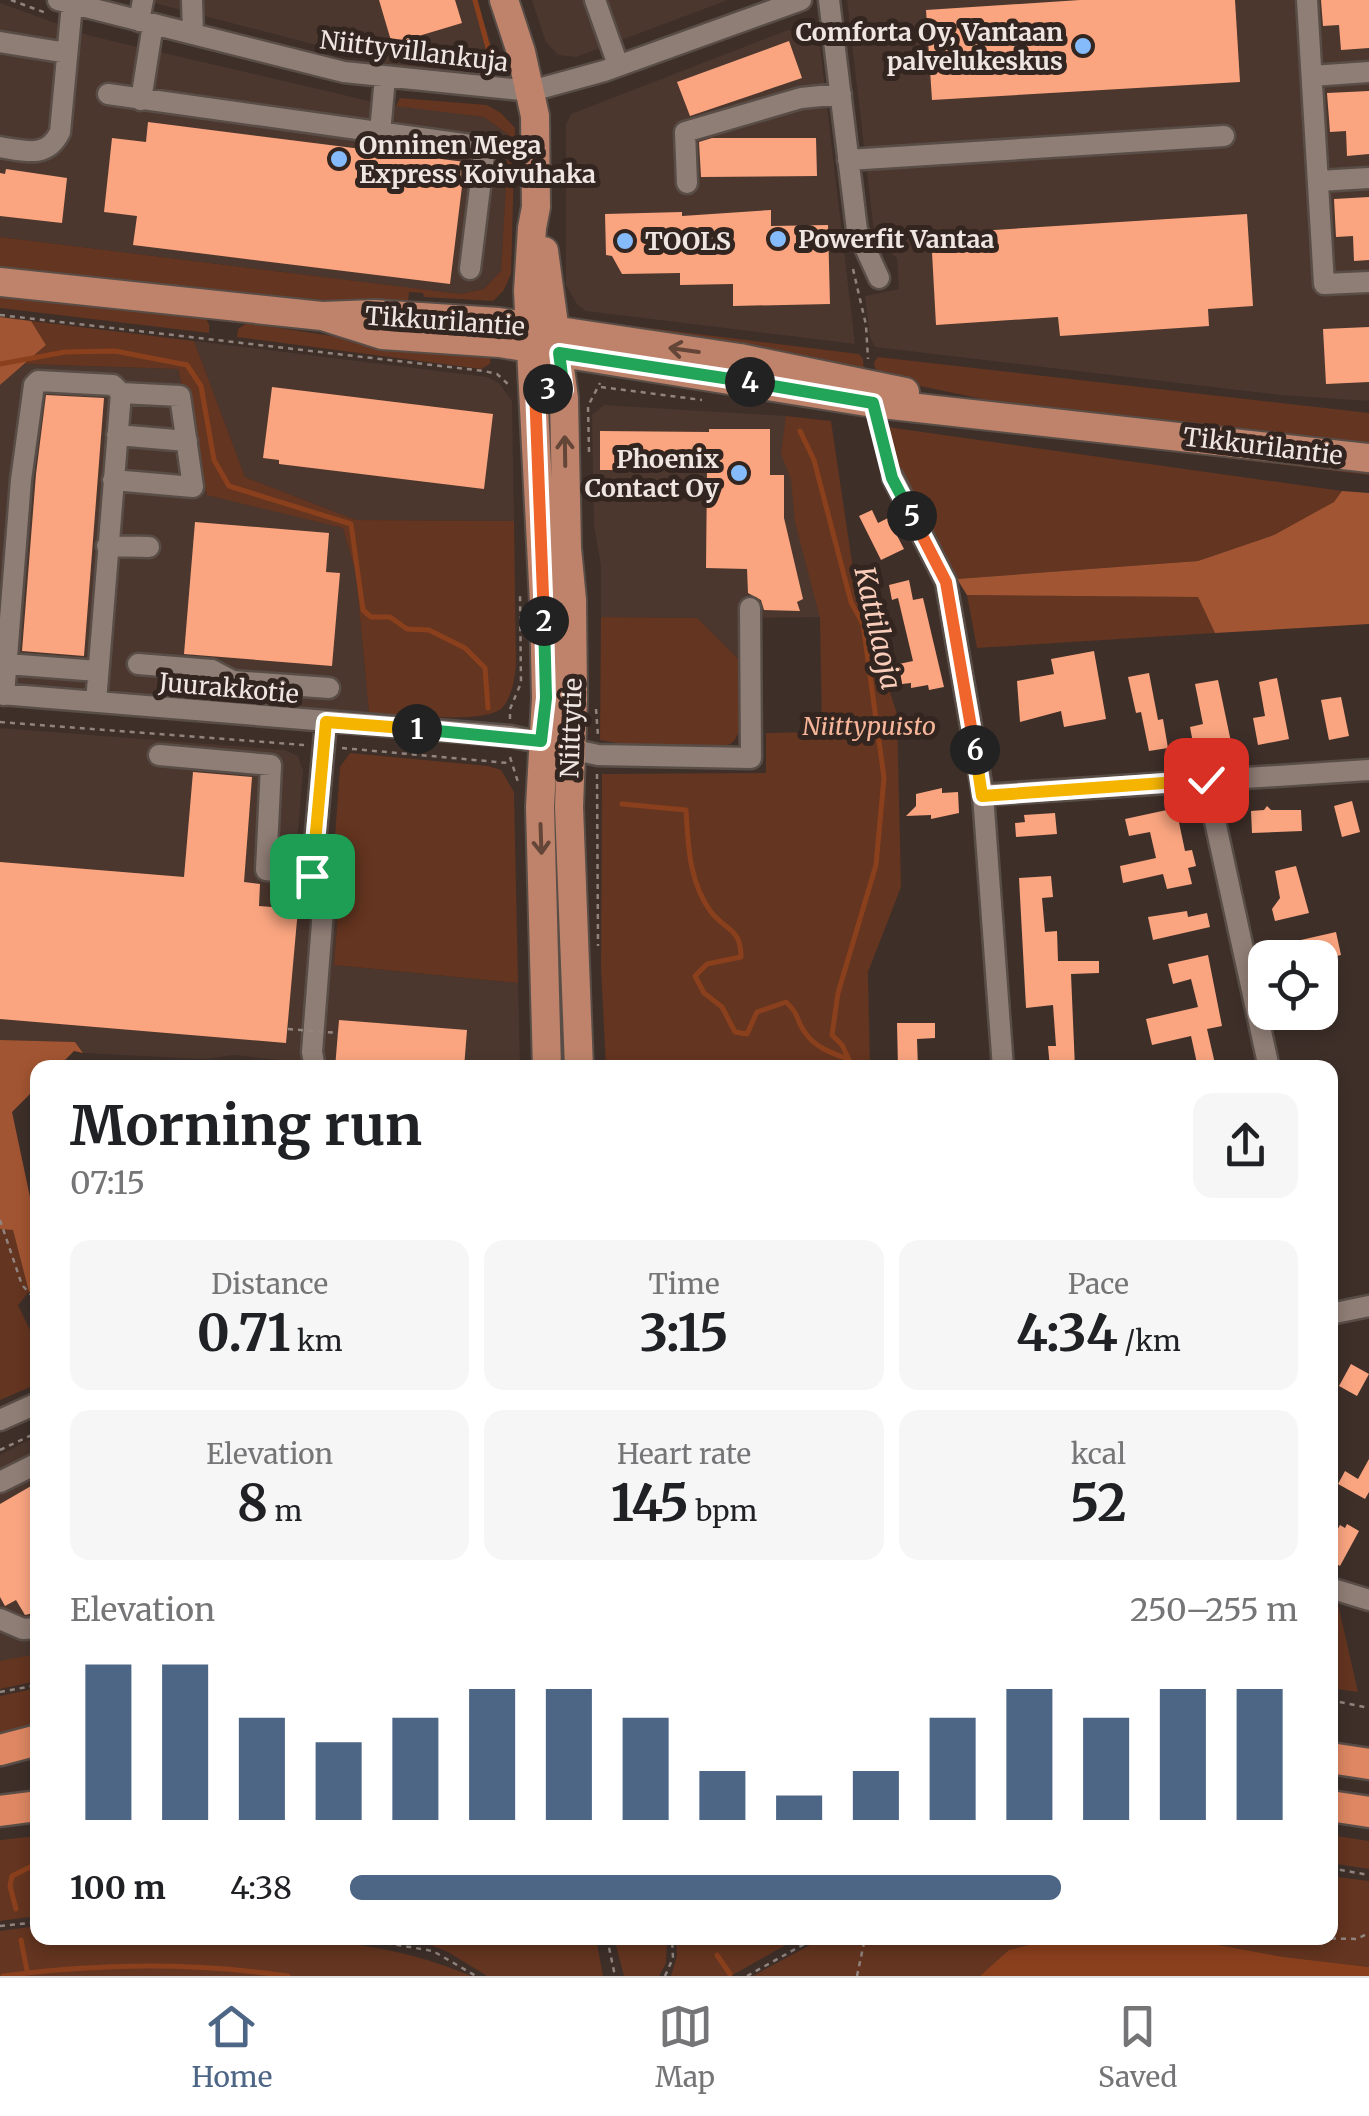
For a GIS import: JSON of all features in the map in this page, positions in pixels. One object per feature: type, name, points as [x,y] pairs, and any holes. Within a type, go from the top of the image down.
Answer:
[{"type":"highway","points":[[0,1750],[30,1742]]},
{"type":"highway","points":[[0,1761],[30,1757]]},
{"type":"highway","points":[[1338,1759],[1369,1764]]},
{"type":"highway","points":[[0,1811],[30,1807]]},
{"type":"highway","points":[[1338,1809],[1365,1811]]},
{"type":"highway","points":[[0,1830],[30,1827]]},
{"type":"main road","name":"Niittytie","points":[[504,0],[531,92],[536,211],[532,228],[544,340],[564,390],[567,548],[572,600],[569,807],[579,1060]]},
{"type":"main road","name":"Tikkurilantie","points":[[0,282],[322,316],[374,314],[979,412],[1369,458]]},
{"type":"main road","name":"Niittytie","points":[[544,340],[535,389],[546,698],[541,741],[548,1060]]},
{"type":"street","points":[[192,0],[192,34]]},
{"type":"street","points":[[595,0],[618,65]]},
{"type":"street","points":[[531,92],[802,0]]},
{"type":"street","points":[[829,0],[857,230],[880,278]]},
{"type":"street","points":[[1308,0],[1324,284],[1369,282]]},
{"type":"street","points":[[0,147],[47,151],[60,132],[68,54],[65,2]]},
{"type":"street","name":"Niittyvillankuja","points":[[65,2],[145,15],[192,34],[344,72],[531,92]]},
{"type":"street","points":[[140,100],[145,15]]},
{"type":"street","points":[[0,42],[68,54]]},
{"type":"street","points":[[1312,76],[1369,72]]},
{"type":"street","points":[[380,133],[385,78]]},
{"type":"street","points":[[108,94],[485,147],[470,269]]},
{"type":"street","points":[[687,183],[685,132],[801,98],[841,94]]},
{"type":"street","points":[[848,160],[1224,136]]},
{"type":"street","points":[[1319,181],[1369,178]]},
{"type":"street","points":[[2,694],[34,385],[113,385],[121,393],[180,396],[193,488],[113,480]]},
{"type":"street","points":[[96,702],[121,393]]},
{"type":"street","points":[[117,435],[187,441]]},
{"type":"street","points":[[892,478],[946,582],[982,796],[1002,1060]]},
{"type":"street","points":[[107,546],[149,547]]},
{"type":"street","name":"Juurakkotie","points":[[2,694],[510,736],[598,755],[751,758],[750,608]]},
{"type":"street","points":[[7,664],[98,672]]},
{"type":"street","points":[[138,664],[212,670],[233,681],[329,688]]},
{"type":"street","points":[[314,1060],[324,897],[312,876],[326,722]]},
{"type":"street","points":[[158,755],[271,765],[266,870],[312,876]]},
{"type":"street","points":[[982,796],[1369,770]]},
{"type":"street","points":[[1206,780],[1267,1060]]},
{"type":"street","points":[[1338,1312],[1369,1306]]},
{"type":"street","points":[[0,1420],[30,1407]]},
{"type":"street","points":[[0,1482],[30,1467]]},
{"type":"street","points":[[1338,1590],[1369,1600]]},
{"type":"street","points":[[0,1619],[30,1629]]},
{"type":"path","points":[[853,267],[866,326],[872,393],[892,478]]},
{"type":"path","points":[[0,315],[484,371],[497,374],[513,388],[535,389]]},
{"type":"path","points":[[564,390],[594,392],[600,386]]},
{"type":"path","points":[[0,722],[510,764]]},
{"type":"path","points":[[288,1030],[338,1033]]},
{"type":"path","points":[[0,1220],[22,1286],[30,1294]]},
{"type":"path","points":[[0,1450],[30,1436]]},
{"type":"path","points":[[0,1692],[30,1686]]},
{"type":"path","points":[[1338,1702],[1369,1708]]},
{"type":"path","points":[[1338,1870],[1369,1876]]},
{"type":"path","points":[[0,1926],[30,1923]]},
{"type":"path","points":[[1338,1939],[1358,1939],[1369,1932]]},
{"type":"path","points":[[397,1945],[433,1951],[476,1976]]},
{"type":"path","points":[[608,1945],[615,1976]]},
{"type":"path","points":[[665,1976],[672,1945]]},
{"type":"path","points":[[747,1976],[802,1945]]},
{"type":"path","points":[[857,1976],[864,1945]]},
{"type":"shaded area","points":[[143,0],[477,0],[493,50],[468,72],[393,65]]},
{"type":"shaded area","points":[[532,0],[728,0],[576,57],[558,55],[546,42]]},
{"type":"shaded area","points":[[847,0],[1369,0],[1369,401],[1281,395],[875,347],[865,296],[899,289],[897,258],[875,241]]},
{"type":"shaded area","points":[[0,3],[91,36],[378,103],[484,117],[509,135],[501,271],[484,289],[461,294],[0,237]]},
{"type":"shaded area","points":[[788,30],[812,34],[820,47],[855,344],[586,311],[566,285],[566,125],[571,114]]},
{"type":"shaded area","points":[[0,317],[31,321],[46,345],[0,385]]},
{"type":"shaded area","points":[[194,341],[487,377],[499,383],[512,401],[514,521],[356,520],[245,477]]},
{"type":"shaded area","points":[[25,364],[178,369],[207,494],[343,528],[356,574],[369,713],[0,681],[0,385]]},
{"type":"shaded area","points":[[604,405],[786,416],[831,617],[740,618],[742,663],[697,618],[601,617],[592,415]]},
{"type":"shaded area","points":[[1342,491],[1369,493],[1369,624],[1215,633],[1198,597],[967,595],[957,579],[1198,561],[1274,535],[1334,502]]},
{"type":"shaded area","points":[[0,728],[284,750],[298,756],[303,771],[297,844],[285,862],[284,888],[293,900],[339,904],[334,965],[518,983],[520,1060],[280,1060],[234,1055],[204,1059],[83,1053],[75,1042],[0,1040]]},
{"type":"shaded area","points":[[0,1040],[75,1042],[83,1053],[74,1051],[65,1060],[30,1060],[30,1094],[12,1112],[30,1197],[29,1292],[13,1230],[0,1229]]},
{"type":"shaded area","points":[[30,1440],[30,1657],[0,1662],[0,1455]]},
{"type":"shaded area","points":[[1029,1945],[1218,1945],[1369,1967],[1369,1976],[980,1976],[1009,1950]]},
{"type":"green space","points":[[400,98],[487,105],[515,128],[511,273],[504,290],[493,301],[424,297],[423,293],[409,292],[408,302],[371,305],[0,270],[0,237],[461,294],[484,289],[501,271],[509,135],[484,117],[396,106]]},
{"type":"green space","points":[[0,293],[205,317],[209,333],[0,308]]},
{"type":"green space","points":[[31,321],[194,341],[245,477],[356,520],[514,521],[516,664],[511,693],[502,708],[459,717],[369,713],[356,574],[343,528],[207,495],[178,369],[25,364],[46,345]]},
{"type":"green space","points":[[247,323],[371,342],[491,353],[490,364],[481,369],[237,337],[238,329]]},
{"type":"green space","points":[[609,323],[859,354],[864,370],[604,326]]},
{"type":"green space","points":[[878,357],[1369,413],[1369,447],[1006,404],[877,377],[874,362]]},
{"type":"green space","name":"Niittypuisto","points":[[786,416],[831,421],[855,583],[897,714],[901,887],[868,972],[870,1060],[606,1060],[601,969],[602,774],[766,773],[766,733],[822,732],[820,618],[795,522],[791,479],[781,454]]},
{"type":"green space","points":[[884,418],[1369,468],[1369,475]]},
{"type":"green space","points":[[887,427],[1342,491],[1335,502],[1274,535],[1198,561],[957,579],[902,479]]},
{"type":"green space","points":[[967,595],[1198,597],[1215,633],[977,648]]},
{"type":"green space","points":[[601,617],[697,618],[742,663],[740,729],[733,741],[715,749],[683,750],[600,740]]},
{"type":"green space","points":[[350,753],[501,770],[514,792],[518,983],[334,965],[342,863],[334,851],[340,767]]},
{"type":"green space","points":[[0,1229],[13,1229],[29,1292],[18,1305],[30,1330],[30,1387],[0,1400]]},
{"type":"green space","points":[[1338,1604],[1358,1692],[1338,1689]]},
{"type":"green space","points":[[30,1655],[30,1683],[0,1689],[0,1661]]},
{"type":"green space","points":[[30,1690],[30,1727],[0,1733],[0,1696]]},
{"type":"green space","points":[[1338,1836],[1369,1841],[1369,1869],[1338,1864]]},
{"type":"green space","points":[[30,1837],[30,1917],[0,1921],[0,1840]]},
{"type":"green space","points":[[1338,1877],[1369,1881],[1369,1967],[1218,1945],[1338,1945]]},
{"type":"green space","points":[[30,1927],[30,1945],[358,1945],[406,1954],[471,1976],[0,1976],[0,1931]]},
{"type":"green space","points":[[430,1945],[597,1945],[603,1976],[487,1976]]},
{"type":"green space","points":[[616,1945],[667,1945],[666,1963],[659,1976],[624,1976]]},
{"type":"green space","points":[[676,1945],[786,1945],[731,1976],[671,1976]]},
{"type":"green space","points":[[810,1945],[1029,1945],[1010,1950],[980,1976],[753,1976]]},
{"type":"building","points":[[379,0],[455,0],[462,23],[392,44]]},
{"type":"building","name":"Comforta Oy, Vantaan palvelukeskus","points":[[1080,0],[1235,0],[1240,82],[932,100],[926,10]]},
{"type":"building","points":[[1321,0],[1369,0],[1369,48],[1341,50],[1339,25],[1323,26]]},
{"type":"building","points":[[789,41],[802,78],[690,116],[677,82]]},
{"type":"building","points":[[1369,91],[1369,154],[1347,156],[1346,131],[1330,132],[1327,93]]},
{"type":"building","points":[[148,122],[465,162],[450,284],[133,245],[137,216],[104,212],[112,138],[146,142]]},
{"type":"building","points":[[712,138],[816,138],[817,176],[701,177],[699,142]]},
{"type":"building","points":[[6,169],[67,178],[62,223],[0,216],[0,173],[5,174]]},
{"type":"building","points":[[1369,197],[1369,260],[1354,261],[1353,236],[1336,237],[1334,199]]},
{"type":"building","points":[[771,210],[771,226],[828,225],[830,304],[733,306],[733,284],[680,285],[680,273],[622,274],[612,256],[606,255],[605,214],[682,212],[682,216]]},
{"type":"building","points":[[1247,214],[1253,306],[1208,309],[1209,326],[1060,336],[1058,317],[936,325],[931,234]]},
{"type":"building","points":[[1369,327],[1369,382],[1326,384],[1323,329]]},
{"type":"building","points":[[272,387],[493,414],[484,489],[279,464],[279,460],[263,458]]},
{"type":"building","points":[[46,395],[104,398],[84,656],[22,651]]},
{"type":"building","name":"Phoenix Contact Oy","points":[[770,429],[770,475],[784,475],[784,518],[803,599],[797,602],[800,611],[764,610],[761,600],[748,593],[747,569],[706,568],[707,470],[600,470],[600,431]]},
{"type":"building","points":[[872,510],[878,523],[888,518],[904,549],[881,560],[859,516]]},
{"type":"building","points":[[195,522],[329,533],[326,572],[340,573],[332,666],[184,654]]},
{"type":"building","points":[[909,580],[913,600],[923,598],[944,687],[929,690],[928,685],[911,688],[911,683],[902,684],[899,664],[913,661],[898,598],[892,600],[889,585]]},
{"type":"building","points":[[1094,651],[1106,719],[1064,727],[1061,711],[1020,722],[1017,681],[1054,674],[1051,659]]},
{"type":"building","points":[[1149,673],[1168,748],[1149,751],[1128,677]]},
{"type":"building","points":[[1277,678],[1289,739],[1258,745],[1253,718],[1265,716],[1259,682]]},
{"type":"building","points":[[1218,680],[1231,742],[1213,745],[1212,739],[1193,743],[1190,727],[1203,724],[1195,684]]},
{"type":"building","points":[[1341,697],[1349,736],[1329,740],[1321,700]]},
{"type":"building","points":[[193,772],[252,777],[244,882],[260,884],[259,906],[298,909],[286,1043],[0,1019],[0,862],[184,877]]},
{"type":"building","points":[[942,788],[942,793],[958,792],[959,813],[931,819],[931,815],[906,816],[916,806],[916,794]]},
{"type":"building","points":[[1352,801],[1360,832],[1342,837],[1334,806]]},
{"type":"building","points":[[1267,806],[1271,810],[1301,810],[1302,831],[1252,833],[1251,811]]},
{"type":"building","points":[[1176,808],[1185,851],[1192,850],[1196,866],[1188,868],[1192,884],[1167,889],[1163,874],[1123,883],[1120,866],[1156,858],[1150,832],[1129,836],[1125,819]]},
{"type":"building","points":[[1055,813],[1057,834],[1016,837],[1015,823],[1025,822],[1024,815]]},
{"type":"building","points":[[1296,866],[1309,913],[1275,921],[1272,909],[1280,898],[1275,871]]},
{"type":"building","points":[[1051,876],[1053,897],[1042,898],[1045,932],[1057,931],[1058,961],[1099,961],[1099,973],[1071,974],[1075,1060],[1049,1060],[1048,1046],[1056,1046],[1053,1005],[1026,1008],[1019,878]]},
{"type":"building","points":[[1187,911],[1188,917],[1207,913],[1210,927],[1153,940],[1148,917]]},
{"type":"building","points":[[1336,932],[1338,940],[1301,940]]},
{"type":"building","points":[[1208,955],[1222,1026],[1207,1029],[1214,1060],[1196,1060],[1191,1036],[1152,1045],[1146,1019],[1198,1007],[1191,979],[1173,984],[1168,964]]},
{"type":"building","points":[[339,1020],[467,1030],[465,1060],[336,1060]]},
{"type":"building","points":[[897,1023],[935,1023],[935,1038],[917,1039],[918,1060],[898,1060]]},
{"type":"building","points":[[1351,1364],[1369,1374],[1357,1396],[1339,1386]]},
{"type":"building","points":[[1369,1459],[1369,1492],[1365,1499],[1338,1484],[1345,1471],[1358,1479]]},
{"type":"building","points":[[30,1487],[30,1614],[25,1615],[16,1600],[5,1606],[0,1597],[0,1504]]},
{"type":"building","points":[[1347,1524],[1359,1531],[1340,1566],[1338,1529],[1340,1525],[1345,1528]]},
{"type":"waterway","points":[[475,0],[491,59]]},
{"type":"waterway","points":[[0,364],[65,352],[115,351],[187,365],[201,386],[214,460],[229,486],[351,524],[363,610],[371,617],[390,617],[407,629],[429,630],[465,648],[485,668],[488,708]]},
{"type":"waterway","name":"Kattilaoja","points":[[800,431],[814,460],[851,602],[863,624],[884,778],[876,865],[838,993],[832,1035],[849,1060]]},
{"type":"waterway","points":[[622,804],[686,810],[691,863],[698,889],[711,912],[735,935],[741,957],[707,964],[695,976],[704,993],[722,1007],[735,1032],[747,1034],[757,1012],[786,1002],[813,1041],[848,1059]]},
{"type":"waterway","points":[[16,1909],[10,1886],[12,1876],[30,1867]]},
{"type":"waterway","points":[[21,1940],[27,1971]]},
{"type":"waterway","points":[[717,1955],[730,1974]]},
{"type":"waterway","points":[[3,1976],[146,1966],[288,1976]]},
{"type":"place","name":"Comforta Oy, Vantaan palvelukeskus","points":[[1083,46]]},
{"type":"place","name":"Onninen Mega Express Koivuhaka","points":[[339,159]]},
{"type":"place","name":"Powerfit Vantaa","points":[[778,239]]},
{"type":"place","name":"TOOLS","points":[[625,241]]},
{"type":"place","name":"Phoenix Contact Oy","points":[[739,473]]},
{"type":"route","points":[[312,876],[326,722],[541,741],[546,698],[535,389],[564,390],[559,353],[873,403],[892,478],[946,582],[982,796],[1206,780]]}]
